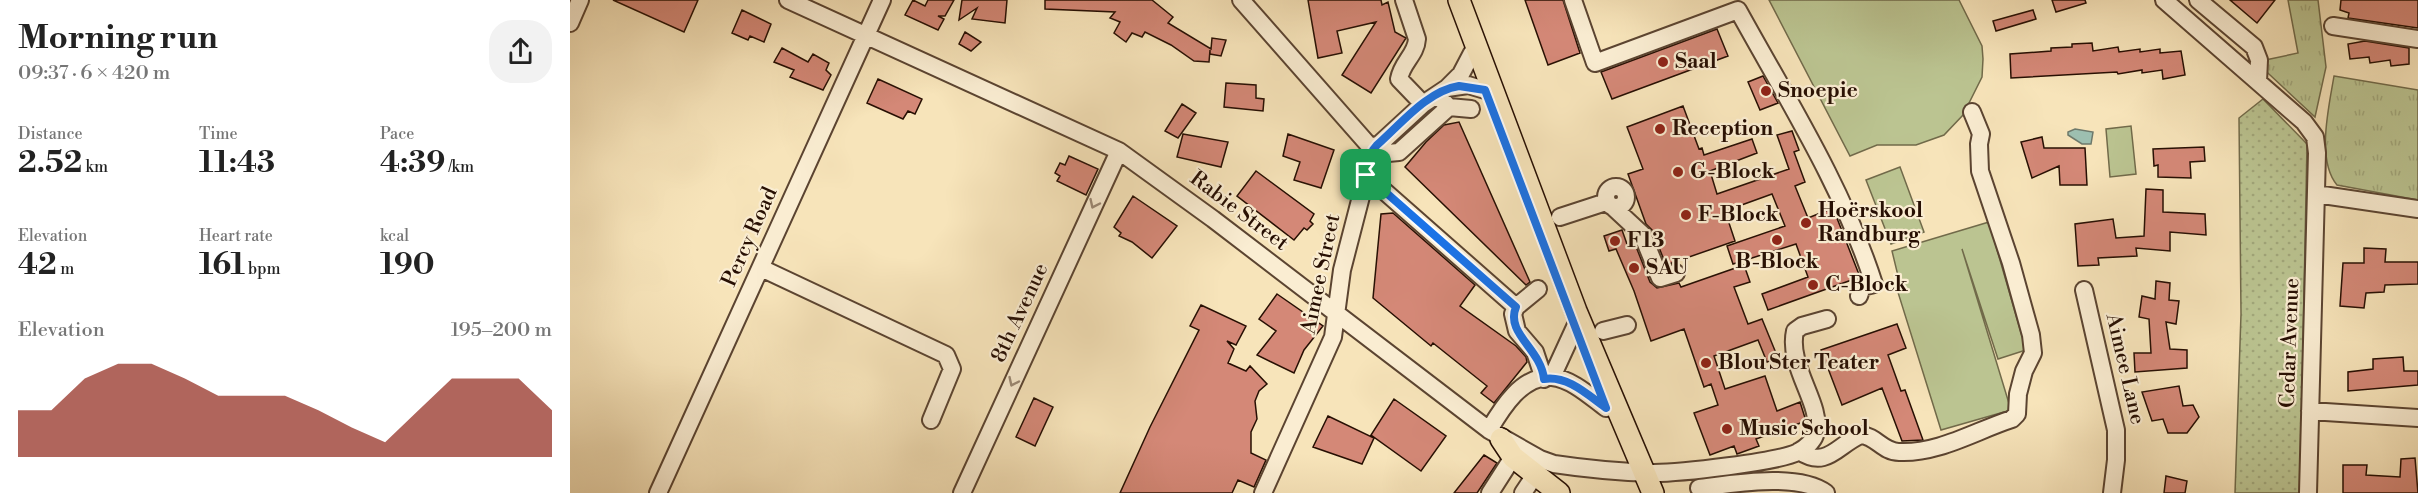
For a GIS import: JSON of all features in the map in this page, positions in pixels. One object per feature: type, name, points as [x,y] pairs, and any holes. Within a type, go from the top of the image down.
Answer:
[{"type":"main road","points":[[1452,0],[1606,408],[1637,471],[1653,493]]},
{"type":"main road","points":[[1459,0],[1637,471],[1640,493]]},
{"type":"main road","points":[[1495,434],[1514,457],[1559,493]]},
{"type":"street","points":[[570,23],[580,0]]},
{"type":"street","name":"Rabie Street","points":[[788,0],[1119,151],[1213,219],[1495,434],[1540,459],[1554,464],[1665,472],[1763,460],[1799,451]]},
{"type":"street","name":"Percy Road","points":[[658,493],[882,0]]},
{"type":"street","points":[[1241,0],[1375,148],[1388,153],[1399,152],[1449,107]]},
{"type":"street","points":[[1404,0],[1417,39],[1416,46],[1401,67],[1399,79],[1436,95],[1449,107],[1471,109]]},
{"type":"street","points":[[1573,0],[1595,63],[1738,10],[1821,163],[1862,249],[1874,284],[1862,287],[1859,296]]},
{"type":"street","name":"Cedar Avenue","points":[[2164,0],[2304,122],[2315,137],[2317,153],[2308,493]]},
{"type":"street","points":[[2198,0],[2254,47],[2259,60],[2258,82]]},
{"type":"street","points":[[2333,27],[2418,39]]},
{"type":"street","points":[[1375,148],[1461,74],[1472,53]]},
{"type":"street","points":[[1436,95],[1468,86],[1485,90]]},
{"type":"street","points":[[1827,319],[1802,326],[1795,331],[1794,335],[1794,351],[1817,424],[1813,441],[1799,451],[1808,457],[1819,458],[1836,453],[1861,435],[1874,438],[1883,447],[1897,452],[1935,448],[2012,419],[2017,414],[2022,381],[2033,353],[2031,334],[2008,254],[1980,171],[1981,134],[1972,112]]},
{"type":"street","name":"Aimee Street","points":[[1263,493],[1329,347],[1337,313],[1339,281],[1375,148]]},
{"type":"street","name":"8th Avenue","points":[[962,493],[1119,151]]},
{"type":"street","points":[[1366,175],[1516,307]]},
{"type":"street","points":[[2316,194],[2418,209]]},
{"type":"street","points":[[1560,217],[1610,205],[1642,234],[1660,278],[1676,273]]},
{"type":"street","points":[[761,268],[946,355],[952,369],[931,420]]},
{"type":"street","points":[[1538,290],[1516,307],[1513,314],[1517,331],[1534,352],[1548,378],[1581,389],[1606,408]]},
{"type":"street","name":"Aimee Lane","points":[[2084,290],[2116,430],[2116,460],[2112,493]]},
{"type":"street","points":[[1603,331],[1627,326]]},
{"type":"street","points":[[1495,434],[1502,409],[1516,392],[1548,378],[1575,327]]},
{"type":"street","points":[[2310,411],[2418,417]]},
{"type":"street","points":[[1490,493],[1514,457]]},
{"type":"street","points":[[1523,493],[1535,475]]},
{"type":"street","points":[[1699,488],[1794,482],[1818,487],[1826,493]]},
{"type":"green space","points":[[1769,0],[1959,0],[1982,46],[1982,77],[1963,115],[1944,135],[1916,145],[1877,145],[1850,156]]},
{"type":"green space","points":[[2288,0],[2318,0],[2326,67],[2315,117],[2256,62],[2298,53]]},
{"type":"green space","points":[[2334,76],[2418,90],[2418,200],[2337,185],[2327,162],[2326,147],[2327,117]]},
{"type":"green space","points":[[2263,99],[2307,144],[2300,493],[2235,493],[2241,314],[2239,118]]},
{"type":"green space","points":[[2131,126],[2136,174],[2110,177],[2106,129]]},
{"type":"green space","points":[[1900,167],[1924,232],[1891,244],[1866,180]]},
{"type":"green space","points":[[1989,222],[2026,350],[1998,359],[1962,249],[2011,410],[1941,430],[1896,286],[1900,284],[1892,251]]},
{"type":"shaded area","points":[[2075,129],[2093,132],[2091,144],[2082,144],[2068,135],[2068,132]]},
{"type":"building","points":[[613,0],[698,0],[684,32]]},
{"type":"building","points":[[913,0],[925,6],[928,0],[954,0],[945,16],[938,16],[944,19],[938,30],[905,15]]},
{"type":"building","points":[[962,0],[1007,0],[1005,23],[972,19],[977,8],[959,20]]},
{"type":"building","points":[[1045,0],[1152,0],[1173,17],[1168,23],[1211,49],[1212,38],[1226,40],[1221,56],[1210,54],[1210,50],[1209,62],[1194,61],[1171,45],[1145,32],[1142,37],[1132,33],[1126,42],[1114,33],[1120,22],[1110,18],[1115,12],[1045,9]]},
{"type":"building","points":[[1308,0],[1381,0],[1382,5],[1388,2],[1395,32],[1406,38],[1371,93],[1342,75],[1376,22],[1337,31],[1342,53],[1318,58]]},
{"type":"building","points":[[1525,0],[1563,0],[1580,53],[1548,65]]},
{"type":"building","points":[[2052,0],[2085,0],[2086,3],[2056,12]]},
{"type":"building","points":[[2230,0],[2275,0],[2257,23]]},
{"type":"building","points":[[2341,0],[2418,0],[2418,28],[2348,18],[2349,13],[2340,10]]},
{"type":"building","points":[[742,10],[771,24],[764,42],[750,36],[748,40],[732,33]]},
{"type":"building","points":[[2033,10],[2036,19],[1996,31],[1993,21]]},
{"type":"building","name":"Saal","points":[[1717,29],[1728,56],[1612,99],[1601,72]]},
{"type":"building","points":[[965,32],[981,42],[971,51],[959,44]]},
{"type":"building","points":[[2365,41],[2409,48],[2409,64],[2391,66],[2390,60],[2370,63],[2369,57],[2350,59],[2348,44]]},
{"type":"building","points":[[2092,43],[2093,51],[2118,47],[2119,52],[2140,49],[2140,52],[2160,49],[2160,53],[2181,51],[2185,75],[2163,79],[2162,70],[2142,73],[2142,70],[2118,74],[2117,72],[2011,78],[2010,54],[2051,51],[2051,48]]},
{"type":"building","points":[[782,48],[808,62],[813,54],[829,63],[826,70],[831,75],[823,90],[790,77],[794,70],[774,62]]},
{"type":"building","name":"Snoepie","points":[[1763,76],[1778,103],[1760,110],[1748,82]]},
{"type":"building","points":[[878,79],[922,99],[915,114],[908,111],[903,119],[867,103]]},
{"type":"building","points":[[1226,83],[1256,85],[1256,98],[1264,99],[1263,111],[1224,107]]},
{"type":"building","points":[[1182,104],[1196,113],[1178,138],[1165,131]]},
{"type":"building","points":[[1683,106],[1699,149],[1702,148],[1704,155],[1752,139],[1757,153],[1710,171],[1717,194],[1789,169],[1777,135],[1792,131],[1799,150],[1794,152],[1805,182],[1795,186],[1808,218],[1833,208],[1860,277],[1768,310],[1762,294],[1808,277],[1796,244],[1733,264],[1727,246],[1785,226],[1772,194],[1725,211],[1735,241],[1666,265],[1652,230],[1646,224],[1628,174],[1643,169],[1627,127]]},
{"type":"building","points":[[1459,122],[1530,282],[1526,285],[1405,167],[1444,125]]},
{"type":"building","points":[[1183,134],[1228,142],[1221,167],[1177,157]]},
{"type":"building","points":[[1288,134],[1334,150],[1321,188],[1294,180],[1300,162],[1283,156]]},
{"type":"building","points":[[2042,137],[2044,148],[2085,148],[2087,185],[2060,185],[2059,166],[2032,178],[2021,142]]},
{"type":"building","points":[[2204,147],[2205,161],[2190,162],[2191,178],[2158,177],[2158,165],[2154,166],[2153,149]]},
{"type":"building","points":[[1069,156],[1098,169],[1086,195],[1057,181],[1060,176],[1055,173],[1060,163],[1065,165]]},
{"type":"building","points":[[1256,171],[1314,214],[1310,221],[1313,224],[1307,230],[1304,228],[1294,240],[1237,196]]},
{"type":"building","points":[[2146,189],[2163,190],[2163,212],[2205,214],[2206,235],[2170,232],[2170,251],[2136,248],[2137,256],[2098,258],[2099,265],[2078,266],[2075,224],[2113,219],[2116,238],[2144,236]]},
{"type":"building","points":[[1133,196],[1177,226],[1152,258],[1132,242],[1119,236],[1121,233],[1114,227]]},
{"type":"building","points":[[1393,213],[1475,285],[1460,306],[1516,346],[1526,357],[1527,362],[1494,403],[1481,393],[1487,386],[1433,343],[1431,346],[1373,298],[1381,214]]},
{"type":"building","points":[[1622,230],[1628,247],[1635,244],[1650,282],[1657,288],[1679,283],[1681,287],[1744,265],[1750,282],[1734,287],[1748,324],[1762,319],[1778,358],[1767,362],[1758,340],[1714,356],[1725,389],[1765,376],[1777,411],[1800,402],[1806,421],[1756,439],[1759,446],[1737,454],[1734,446],[1710,455],[1694,413],[1718,405],[1711,384],[1704,387],[1684,329],[1651,341],[1634,291],[1616,249],[1609,251],[1604,236]]},
{"type":"building","points":[[2364,248],[2386,249],[2385,262],[2418,262],[2418,284],[2385,285],[2384,292],[2366,293],[2364,308],[2340,306],[2343,263],[2364,263]]},
{"type":"building","points":[[2156,281],[2170,283],[2169,300],[2179,301],[2176,324],[2166,322],[2170,349],[2187,350],[2187,368],[2135,372],[2134,353],[2151,353],[2149,319],[2139,317],[2142,296],[2155,299]]},
{"type":"building","points":[[1277,294],[1323,326],[1304,350],[1294,373],[1257,355],[1276,331],[1259,319]]},
{"type":"building","points":[[1201,305],[1246,326],[1236,345],[1227,341],[1234,349],[1228,363],[1246,371],[1250,366],[1267,384],[1259,391],[1255,401],[1257,419],[1251,432],[1251,453],[1266,460],[1254,487],[1238,480],[1232,493],[1120,493],[1199,330],[1190,326]]},
{"type":"building","points":[[1897,324],[1906,348],[1888,355],[1901,391],[1905,390],[1923,440],[1902,441],[1882,388],[1842,405],[1821,350]]},
{"type":"building","points":[[2403,357],[2404,371],[2418,371],[2418,385],[2348,391],[2348,372],[2373,369],[2373,359]]},
{"type":"building","points":[[2179,386],[2183,406],[2193,405],[2199,417],[2187,433],[2168,433],[2163,419],[2152,421],[2142,392]]},
{"type":"building","points":[[1034,398],[1053,407],[1035,446],[1016,437]]},
{"type":"building","points":[[1394,399],[1446,436],[1421,471],[1371,435]]},
{"type":"building","points":[[1328,416],[1374,438],[1362,464],[1313,447]]},
{"type":"building","points":[[1484,455],[1497,463],[1477,493],[1454,493]]},
{"type":"building","points":[[2415,458],[2418,493],[2343,493],[2343,465],[2367,465],[2366,475],[2400,477],[2401,459]]},
{"type":"building","points":[[2166,476],[2187,481],[2185,493],[2164,493]]},
{"type":"place","name":"Saal","points":[[1663,62]]},
{"type":"place","name":"Snoepie","points":[[1766,91]]},
{"type":"place","name":"Reception","points":[[1660,129]]},
{"type":"place","name":"G-Block","points":[[1678,172]]},
{"type":"place","name":"F-Block","points":[[1686,215]]},
{"type":"place","name":"Hoërskool Randburg","points":[[1806,223]]},
{"type":"place","name":"B-Block","points":[[1777,240]]},
{"type":"place","name":"F13","points":[[1615,241]]},
{"type":"place","name":"SAU","points":[[1634,268]]},
{"type":"place","name":"C-Block","points":[[1813,285]]},
{"type":"place","name":"Blou Ster Teater","points":[[1706,363]]},
{"type":"place","name":"Music School","points":[[1727,429]]},
{"type":"route","points":[[1459,86],[1485,90],[1606,408],[1581,389],[1567,382],[1552,377],[1544,379],[1534,352],[1517,331],[1513,314],[1516,307],[1366,175],[1373,150],[1377,145],[1437,94],[1447,88],[1459,86]]}]
